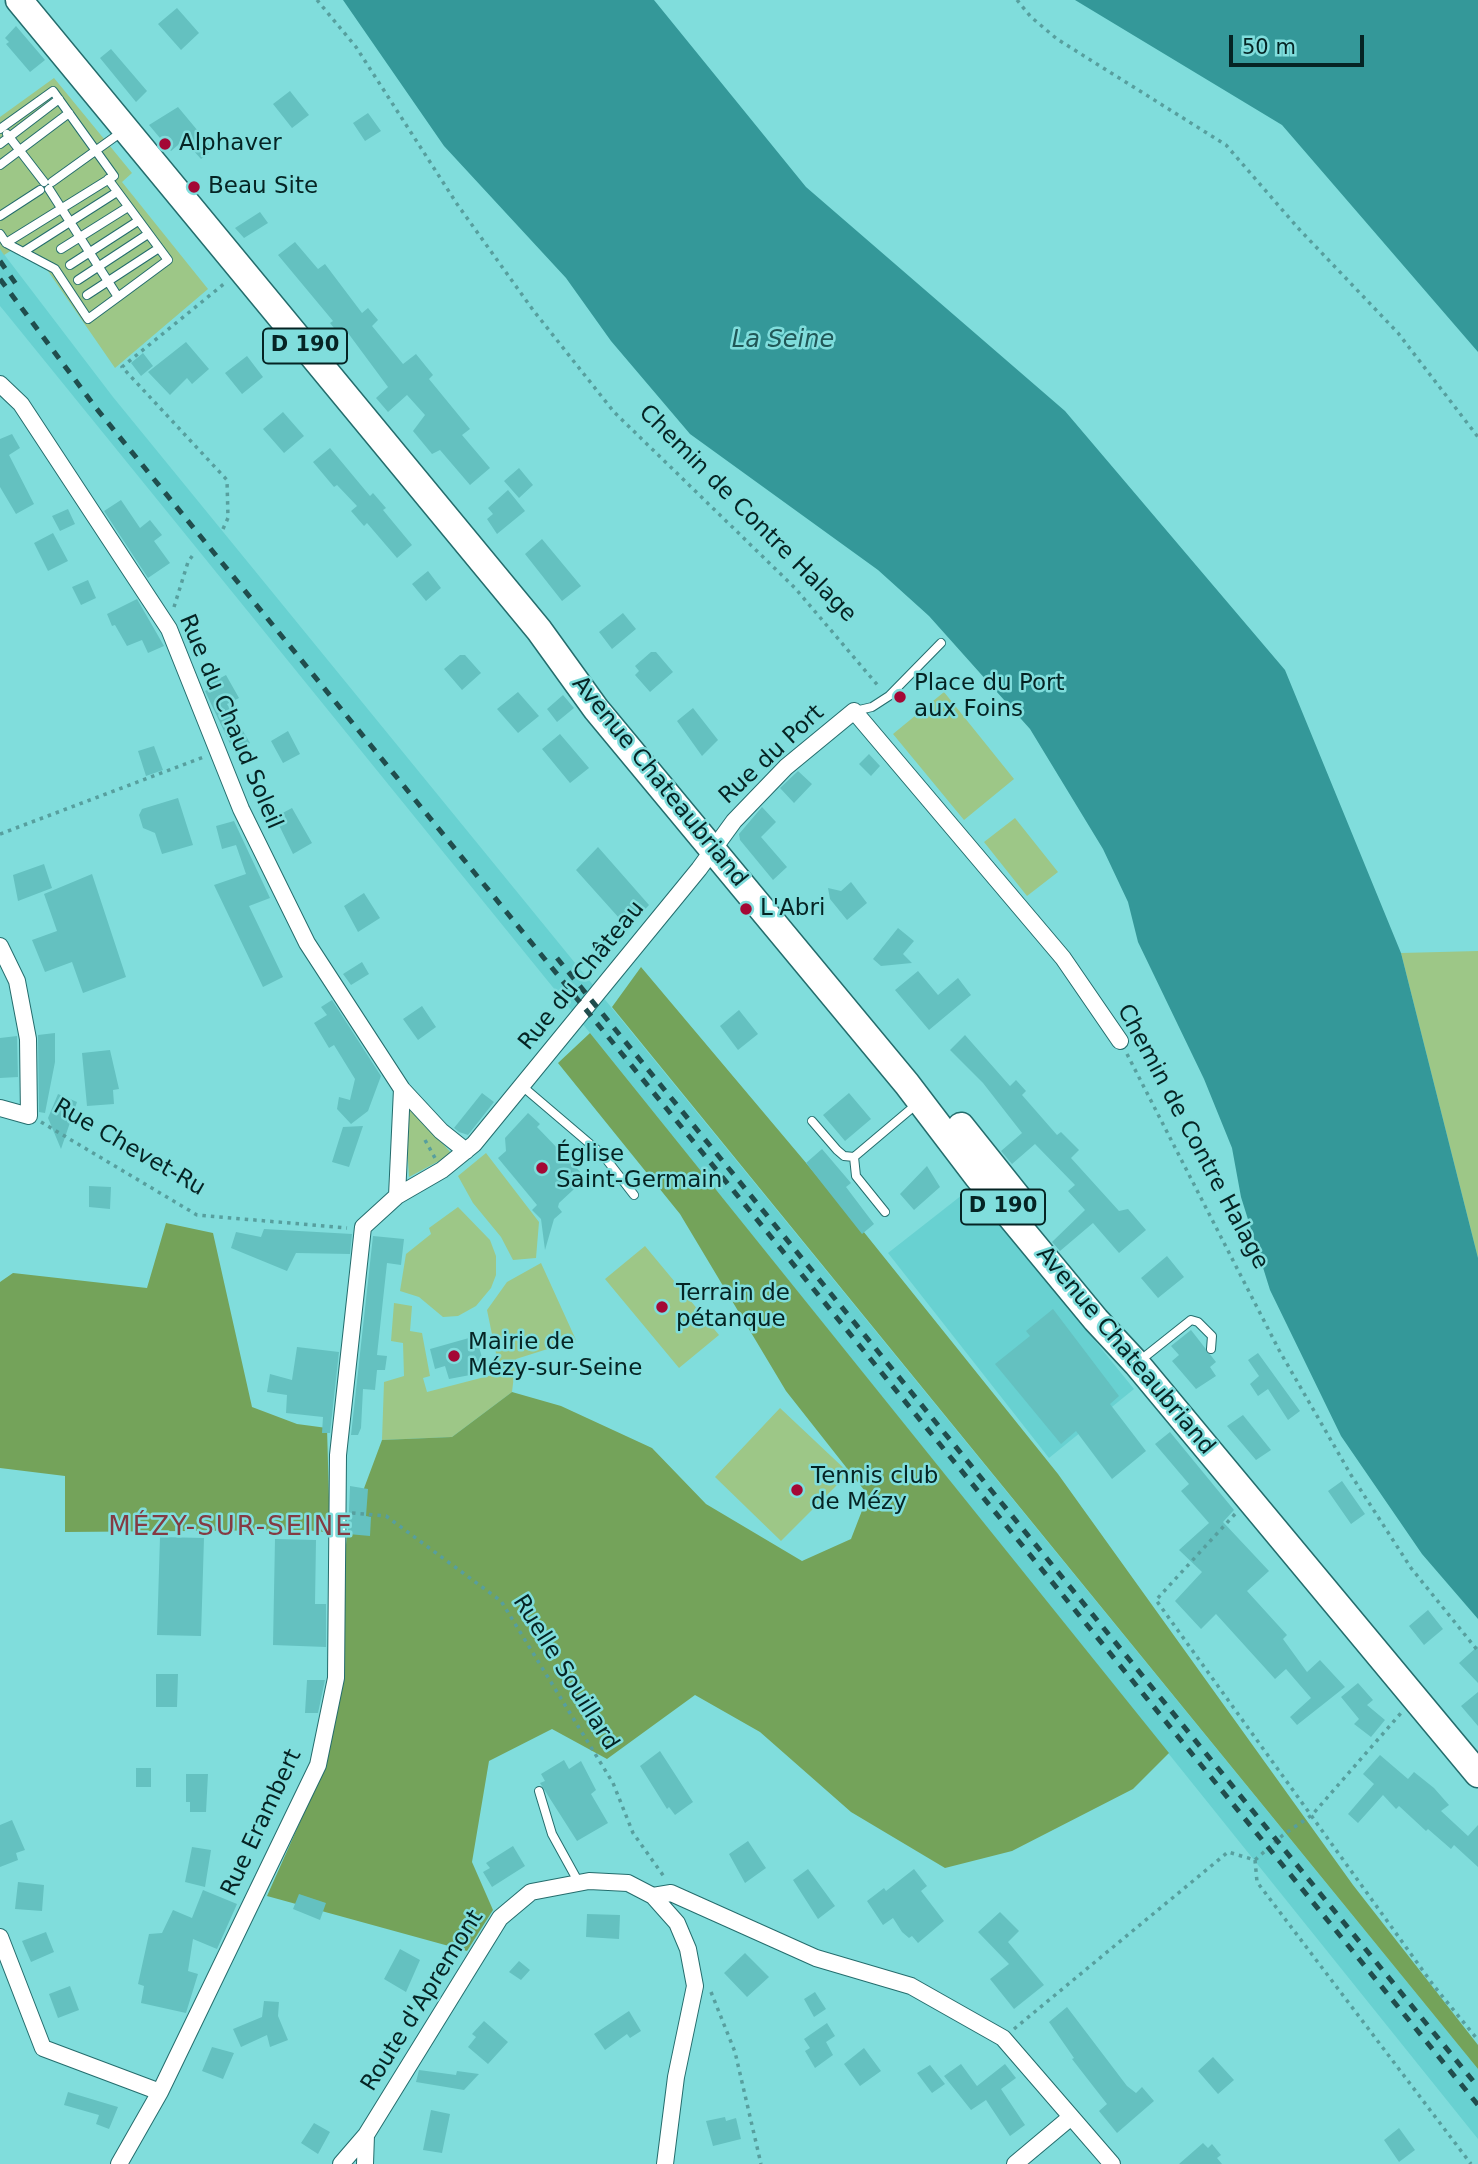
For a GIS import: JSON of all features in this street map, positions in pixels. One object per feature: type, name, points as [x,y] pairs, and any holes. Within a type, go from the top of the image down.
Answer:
[{"type":"main road","name":"Avenue Chateaubriand","points":[[19,0],[539,630],[609,699],[920,1101],[1096,1320],[1137,1364],[1478,1774]]},
{"type":"main road","name":"Avenue Chateaubriand","points":[[718,841],[1478,1755]]},
{"type":"street","name":"Rue du Chaud Soleil","points":[[0,384],[21,404],[169,629],[216,752],[307,943],[402,1088],[441,1131],[470,1147]]},
{"type":"street","name":"Rue du Port","points":[[718,841],[786,767],[854,711]]},
{"type":"street","name":"Chemin de Contre Halage","points":[[854,711],[1063,958],[1120,1041]]},
{"type":"street","name":"Rue du Château","points":[[397,1196],[442,1170],[470,1147],[718,841]]},
{"type":"street","points":[[0,946],[17,981],[28,1039],[29,1116]]},
{"type":"street","points":[[363,1227],[397,1196],[402,1088]]},
{"type":"street","name":"Rue Chevet-Ru","points":[[0,1108],[29,1116]]},
{"type":"street","name":"Rue Erambert","points":[[119,2164],[160,2092],[318,1765],[336,1678],[338,1455],[363,1227]]},
{"type":"street","name":"Route d'Apremont","points":[[341,2164],[366,2135],[500,1918],[531,1892],[579,1883],[628,1883],[653,1896],[677,1923],[688,1949],[695,1986],[676,2077],[665,2164]]},
{"type":"street","points":[[653,1896],[671,1893],[816,1958],[911,1986],[1003,2038],[1112,2164]]},
{"type":"street","points":[[0,1937],[43,2048],[160,2092]]},
{"type":"street","points":[[1015,2164],[1072,2117]]},
{"type":"street","points":[[365,2164],[366,2135]]},
{"type":"lane","points":[[6,243],[61,209],[108,179],[114,176],[53,91],[1,128],[46,186],[61,209],[70,222],[118,297]]},
{"type":"lane","points":[[0,144],[60,99]]},
{"type":"lane","points":[[0,165],[69,113]]},
{"type":"lane","points":[[0,216],[97,152],[125,129]]},
{"type":"lane","points":[[0,234],[6,243],[55,268],[88,319],[168,260],[108,179]]},
{"type":"lane","points":[[23,252],[117,192]]},
{"type":"lane","points":[[61,249],[128,207]]},
{"type":"lane","points":[[69,265],[138,221]]},
{"type":"lane","points":[[78,280],[148,234]]},
{"type":"lane","points":[[87,295],[159,248]]},
{"type":"lane","points":[[854,711],[872,707],[889,696],[941,643]]},
{"type":"lane","points":[[522,1086],[603,1155],[634,1195]]},
{"type":"lane","points":[[812,1121],[844,1156],[854,1157],[920,1101]]},
{"type":"lane","points":[[854,1157],[856,1175],[885,1212]]},
{"type":"lane","points":[[1147,1355],[1191,1320],[1198,1322],[1212,1336],[1211,1349]]},
{"type":"lane","points":[[539,1791],[552,1835],[579,1883]]},
{"type":"path","name":"Chemin de Contre Halage","points":[[317,0],[356,47],[457,204],[526,299],[614,412],[795,588],[881,689],[854,711]]},
{"type":"path","points":[[1017,0],[1031,17],[1057,39],[1226,145],[1298,228],[1398,333],[1478,437]]},
{"type":"path","points":[[223,529],[228,519],[227,480],[122,367],[243,271]]},
{"type":"path","points":[[169,629],[180,583],[195,552]]},
{"type":"path","points":[[0,834],[216,752]]},
{"type":"path","name":"Chemin de Contre Halage","points":[[1120,1041],[1279,1350],[1351,1475],[1410,1568],[1478,1651]]},
{"type":"path","name":"Rue Chevet-Ru","points":[[29,1116],[62,1132],[197,1215],[330,1229],[363,1227]]},
{"type":"path","points":[[1249,1499],[1156,1600],[1434,1986],[1478,2040]]},
{"type":"path","name":"Ruelle Souillard","points":[[338,1512],[386,1516],[501,1601],[613,1783],[633,1833],[661,1870],[671,1893]]},
{"type":"path","points":[[1255,1860],[1283,1835],[1312,1815],[1423,1688]]},
{"type":"path","points":[[1003,2038],[1228,1852],[1255,1860]]},
{"type":"path","points":[[1255,1860],[1257,1882],[1471,2164]]},
{"type":"path","points":[[692,1972],[708,1983],[735,2052],[761,2164]]},
{"type":"shaded area","points":[[0,249],[113,397],[1478,2069],[1478,2139],[590,1033],[0,306]]},
{"type":"shaded area","points":[[971,1188],[1134,1389],[1049,1458],[888,1253]]},
{"type":"green space","points":[[54,78],[132,173],[122,182],[208,289],[115,368],[48,271],[12,250],[4,255],[0,249],[0,117]]},
{"type":"green space","points":[[944,692],[1014,779],[964,820],[893,734]]},
{"type":"green space","points":[[1015,818],[1058,872],[1027,896],[984,842]]},
{"type":"green space","points":[[1478,951],[1478,1258],[1401,953]]},
{"type":"green space","points":[[641,967],[855,1221],[1058,1474],[1353,1885],[1478,2045],[1478,2069],[612,1007]]},
{"type":"green space","points":[[590,1033],[1169,1753],[1133,1789],[1012,1851],[945,1868],[851,1812],[760,1732],[695,1695],[607,1759],[552,1729],[489,1761],[472,1862],[493,1910],[467,1951],[267,1896],[325,1766],[347,1534],[382,1440],[452,1437],[512,1392],[561,1406],[652,1448],[706,1504],[802,1561],[851,1539],[868,1495],[786,1391],[680,1214],[558,1063]]},
{"type":"green space","points":[[411,1108],[452,1154],[409,1177],[405,1113]]},
{"type":"green space","points":[[486,1153],[539,1222],[536,1258],[513,1260],[501,1237],[473,1203],[458,1176]]},
{"type":"green space","points":[[458,1207],[490,1240],[496,1256],[496,1275],[491,1288],[476,1306],[458,1316],[443,1317],[419,1297],[400,1291],[406,1254],[431,1234],[429,1228]]},
{"type":"green space","points":[[166,1223],[213,1233],[252,1407],[297,1424],[327,1428],[330,1533],[307,1530],[65,1532],[65,1476],[0,1468],[0,1282],[13,1273],[147,1288]]},
{"type":"green space","name":"Terrain de pétanque","points":[[645,1246],[719,1335],[679,1368],[605,1279]]},
{"type":"green space","points":[[541,1263],[576,1340],[516,1359],[512,1392],[452,1437],[382,1440],[384,1382],[404,1376],[403,1343],[391,1341],[394,1303],[412,1306],[410,1331],[422,1333],[430,1376],[423,1378],[427,1392],[500,1373],[487,1310],[507,1282]]},
{"type":"green space","points":[[780,1408],[849,1473],[781,1541],[715,1477]]},
{"type":"water","name":"La Seine","points":[[343,0],[654,0],[806,187],[1065,411],[1285,670],[1401,953],[1478,1258],[1478,1619],[1422,1554],[1341,1436],[1270,1290],[1241,1197],[1232,1148],[1204,1079],[1138,942],[1128,902],[1103,849],[1030,729],[929,616],[878,570],[690,434],[611,341],[566,278],[444,146]]},
{"type":"water","points":[[1075,0],[1478,0],[1478,352],[1282,125]]},
{"type":"building","points":[[177,8],[199,33],[181,50],[158,24]]},
{"type":"building","points":[[16,26],[45,60],[30,72],[6,44],[9,42],[5,38]]},
{"type":"building","points":[[111,49],[147,91],[136,102],[100,58]]},
{"type":"building","points":[[290,91],[309,115],[292,128],[273,104]]},
{"type":"building","points":[[178,107],[213,149],[201,159],[184,140],[171,151],[149,125]]},
{"type":"building","points":[[368,113],[381,131],[365,141],[353,123]]},
{"type":"building","points":[[260,212],[268,223],[244,238],[235,228]]},
{"type":"building","points":[[295,242],[318,269],[325,264],[362,313],[368,308],[378,320],[372,326],[403,364],[416,354],[433,375],[429,379],[470,429],[462,435],[490,468],[470,485],[440,450],[432,454],[413,431],[425,415],[407,395],[388,412],[376,398],[388,387],[348,333],[342,338],[330,323],[333,321],[278,255]]},
{"type":"building","points":[[186,342],[209,369],[192,384],[187,378],[170,395],[148,372]]},
{"type":"building","points":[[143,353],[153,366],[141,376],[131,363]]},
{"type":"building","points":[[247,356],[263,377],[242,394],[225,373]]},
{"type":"building","points":[[283,412],[304,436],[284,453],[263,429]]},
{"type":"building","points":[[12,434],[20,448],[9,455],[34,504],[16,514],[0,487],[0,439]]},
{"type":"building","points":[[330,448],[370,496],[373,493],[386,508],[383,510],[412,545],[397,558],[367,523],[364,526],[351,511],[357,506],[337,485],[334,487],[313,462]]},
{"type":"building","points":[[519,468],[533,485],[519,498],[504,481]]},
{"type":"building","points":[[508,490],[525,511],[497,534],[487,519],[493,514],[488,508]]},
{"type":"building","points":[[121,500],[140,528],[150,520],[162,535],[154,541],[170,563],[148,578],[104,511]]},
{"type":"building","points":[[68,509],[75,524],[60,531],[52,516]]},
{"type":"building","points":[[53,533],[68,561],[48,571],[34,543]]},
{"type":"building","points":[[542,539],[581,586],[562,601],[525,554]]},
{"type":"building","points":[[428,571],[441,588],[426,601],[412,584]]},
{"type":"building","points":[[88,580],[96,598],[81,605],[72,587]]},
{"type":"building","points":[[137,599],[164,646],[148,653],[142,640],[127,646],[115,625],[112,626],[107,614]]},
{"type":"building","points":[[623,613],[636,629],[612,649],[599,632]]},
{"type":"building","points":[[651,652],[656,652],[673,672],[650,692],[635,675],[639,671],[635,666]]},
{"type":"building","points":[[460,655],[465,655],[481,673],[462,690],[444,669]]},
{"type":"building","points":[[226,675],[239,698],[227,704],[250,743],[234,752],[205,691],[209,689],[207,685]]},
{"type":"building","points":[[518,692],[539,716],[518,733],[497,709]]},
{"type":"building","points":[[563,695],[574,708],[557,722],[547,709]]},
{"type":"building","points":[[693,708],[718,740],[702,756],[677,721]]},
{"type":"building","points":[[288,731],[300,754],[283,763],[271,741]]},
{"type":"building","points":[[560,734],[589,768],[570,783],[542,749]]},
{"type":"building","points":[[154,746],[163,770],[146,776],[138,751]]},
{"type":"building","points":[[869,754],[880,766],[871,776],[859,764]]},
{"type":"building","points":[[798,771],[812,784],[794,803],[780,788]]},
{"type":"building","points":[[178,798],[193,845],[162,854],[155,833],[143,828],[139,815],[142,809]]},
{"type":"building","points":[[762,807],[776,822],[761,837],[787,867],[773,880],[740,840],[739,834]]},
{"type":"building","points":[[292,808],[312,843],[293,854],[275,817]]},
{"type":"building","points":[[234,821],[270,898],[249,906],[283,977],[263,987],[214,885],[246,874],[236,845],[222,849],[216,826]]},
{"type":"building","points":[[598,847],[649,905],[628,928],[576,870]]},
{"type":"building","points":[[44,864],[52,888],[18,901],[13,875]]},
{"type":"building","points":[[92,874],[126,977],[83,993],[72,962],[45,972],[32,940],[57,931],[44,894]]},
{"type":"building","points":[[851,882],[867,903],[847,920],[830,899],[828,888],[841,891]]},
{"type":"building","points":[[364,893],[380,918],[358,932],[344,906]]},
{"type":"building","points":[[898,928],[914,941],[903,954],[912,963],[881,966],[873,959]]},
{"type":"building","points":[[362,962],[369,974],[351,985],[343,974]]},
{"type":"building","points":[[918,971],[938,995],[958,978],[971,995],[929,1030],[895,990]]},
{"type":"building","points":[[332,1000],[381,1076],[368,1111],[351,1124],[337,1109],[339,1097],[350,1100],[355,1079],[334,1045],[329,1048],[314,1023],[327,1015],[321,1007]]},
{"type":"building","points":[[422,1006],[436,1027],[418,1040],[403,1019]]},
{"type":"building","points":[[739,1010],[758,1034],[738,1050],[720,1026]]},
{"type":"building","points":[[55,1033],[55,1062],[45,1113],[39,1112],[38,1035]]},
{"type":"building","points":[[965,1035],[1010,1086],[1016,1080],[1026,1091],[1022,1095],[1057,1135],[1061,1132],[1079,1150],[1071,1158],[1119,1211],[1128,1209],[1146,1230],[1119,1253],[1093,1223],[1060,1251],[1052,1242],[1085,1210],[1068,1191],[1075,1185],[1035,1144],[1012,1164],[1001,1151],[1022,1133],[983,1083],[950,1050]]},
{"type":"building","points":[[17,1036],[18,1077],[0,1078],[0,1038]]},
{"type":"building","points":[[110,1050],[119,1089],[113,1090],[114,1104],[87,1106],[82,1053]]},
{"type":"building","points":[[482,1093],[494,1102],[468,1135],[459,1132],[454,1128]]},
{"type":"building","points":[[849,1093],[871,1119],[845,1141],[823,1115]]},
{"type":"building","points":[[58,1094],[77,1102],[61,1149],[48,1118]]},
{"type":"building","name":"Église Saint-Germain","points":[[528,1113],[540,1124],[537,1127],[586,1178],[559,1203],[558,1207],[562,1212],[554,1219],[545,1250],[541,1219],[532,1210],[537,1205],[498,1158],[506,1151],[505,1138]]},
{"type":"building","points":[[363,1126],[349,1167],[332,1162],[343,1127]]},
{"type":"building","points":[[822,1149],[851,1183],[846,1187],[874,1224],[862,1234],[806,1163]]},
{"type":"building","points":[[927,1166],[940,1187],[914,1210],[900,1194]]},
{"type":"building","points":[[89,1186],[111,1187],[110,1209],[89,1207]]},
{"type":"building","points":[[264,1229],[352,1234],[350,1254],[296,1253],[287,1271],[231,1248],[236,1232],[261,1237]]},
{"type":"building","points":[[373,1236],[404,1239],[401,1265],[387,1263],[377,1355],[387,1356],[385,1370],[377,1370],[375,1390],[363,1389],[361,1428],[358,1435],[351,1435]]},
{"type":"building","points":[[1167,1256],[1184,1277],[1158,1298],[1141,1278]]},
{"type":"building","points":[[1053,1309],[1119,1396],[1110,1404],[1146,1451],[1112,1479],[1076,1431],[1061,1444],[995,1364],[1030,1336],[1026,1331]]},
{"type":"building","points":[[1191,1330],[1216,1362],[1210,1367],[1216,1376],[1196,1389],[1172,1361],[1179,1355],[1171,1346]]},
{"type":"building","name":"Mairie de Mézy-sur-Seine","points":[[476,1336],[486,1372],[449,1379],[445,1366],[435,1369],[430,1349]]},
{"type":"building","points":[[297,1347],[339,1352],[330,1433],[322,1433],[323,1417],[286,1413],[287,1395],[267,1392],[270,1374],[292,1380]]},
{"type":"building","points":[[1258,1353],[1300,1411],[1288,1420],[1268,1389],[1258,1396],[1250,1384],[1259,1376],[1248,1360]]},
{"type":"building","points":[[1243,1415],[1271,1450],[1256,1460],[1227,1426]]},
{"type":"building","points":[[1170,1432],[1234,1510],[1223,1522],[1269,1571],[1247,1591],[1287,1635],[1283,1639],[1307,1672],[1320,1660],[1345,1687],[1297,1725],[1290,1717],[1311,1698],[1286,1669],[1275,1679],[1216,1614],[1201,1629],[1175,1601],[1202,1572],[1179,1550],[1209,1523],[1181,1491],[1189,1484],[1155,1444]]},
{"type":"building","points":[[1342,1481],[1365,1514],[1351,1524],[1328,1491]]},
{"type":"building","points":[[350,1486],[368,1489],[366,1516],[371,1517],[370,1536],[348,1534]]},
{"type":"building","points":[[160,1537],[204,1538],[201,1636],[157,1635]]},
{"type":"building","points":[[275,1539],[316,1540],[315,1604],[326,1604],[326,1647],[273,1645]]},
{"type":"building","points":[[1428,1610],[1443,1629],[1424,1645],[1409,1626]]},
{"type":"building","points":[[1478,1646],[1478,1683],[1459,1663]]},
{"type":"building","points":[[156,1674],[178,1674],[177,1707],[156,1707]]},
{"type":"building","points":[[307,1680],[325,1680],[318,1713],[305,1713]]},
{"type":"building","points":[[1358,1683],[1373,1700],[1367,1705],[1385,1720],[1371,1737],[1354,1724],[1359,1719],[1341,1697]]},
{"type":"building","points":[[1478,1692],[1478,1726],[1461,1706]]},
{"type":"building","points":[[660,1751],[693,1802],[675,1815],[669,1807],[667,1809],[640,1766]]},
{"type":"building","points":[[1380,1755],[1408,1779],[1414,1772],[1434,1788],[1449,1805],[1441,1811],[1468,1836],[1478,1825],[1478,1867],[1454,1845],[1451,1849],[1428,1829],[1426,1831],[1399,1806],[1396,1809],[1383,1795],[1358,1823],[1348,1814],[1374,1784],[1363,1774]]},
{"type":"building","points":[[564,1760],[569,1769],[581,1761],[596,1790],[591,1794],[608,1823],[577,1841],[540,1783],[545,1781],[541,1774]]},
{"type":"building","points":[[136,1768],[151,1768],[151,1787],[136,1787]]},
{"type":"building","points":[[186,1774],[208,1774],[206,1812],[190,1812],[190,1802],[186,1802]]},
{"type":"building","points":[[12,1820],[25,1850],[16,1853],[18,1860],[0,1867],[0,1825]]},
{"type":"building","points":[[748,1841],[766,1868],[745,1883],[729,1854]]},
{"type":"building","points":[[513,1846],[525,1866],[492,1887],[483,1872],[490,1868],[486,1863]]},
{"type":"building","points":[[192,1847],[211,1850],[205,1887],[185,1882]]},
{"type":"building","points":[[808,1869],[835,1906],[818,1919],[793,1880]]},
{"type":"building","points":[[914,1869],[927,1886],[921,1891],[944,1921],[918,1943],[912,1936],[909,1938],[902,1932],[893,1918],[883,1925],[867,1901],[884,1888],[886,1891]]},
{"type":"building","points":[[18,1882],[44,1885],[42,1911],[15,1909]]},
{"type":"building","points":[[203,1890],[237,1904],[217,1949],[193,1939],[188,1971],[198,1974],[186,2013],[141,2003],[144,1986],[138,1984],[149,1934],[162,1933],[173,1910],[192,1918]]},
{"type":"building","points":[[299,1894],[326,1903],[320,1920],[293,1909]]},
{"type":"building","points":[[1000,1912],[1019,1931],[1008,1942],[1044,1985],[1014,2009],[990,1979],[1009,1964],[978,1932]]},
{"type":"building","points":[[587,1914],[620,1915],[619,1939],[586,1937]]},
{"type":"building","points":[[46,1932],[54,1952],[31,1962],[22,1941]]},
{"type":"building","points":[[400,1949],[420,1960],[406,1992],[384,1979]]},
{"type":"building","points":[[745,1953],[769,1977],[747,1997],[724,1973]]},
{"type":"building","points":[[519,1961],[530,1970],[521,1980],[509,1972]]},
{"type":"building","points":[[70,1986],[79,2010],[58,2018],[49,1994]]},
{"type":"building","points":[[815,1992],[826,2009],[814,2017],[804,1999]]},
{"type":"building","points":[[264,2001],[279,2002],[278,2016],[288,2040],[270,2047],[267,2035],[241,2047],[233,2029],[262,2017]]},
{"type":"building","points":[[1067,2007],[1127,2086],[1136,2093],[1142,2087],[1154,2101],[1117,2133],[1099,2111],[1107,2104],[1072,2059],[1074,2058],[1049,2022]]},
{"type":"building","points":[[629,2011],[641,2031],[630,2038],[627,2034],[605,2050],[594,2034]]},
{"type":"building","points":[[484,2021],[508,2042],[488,2064],[468,2047],[476,2037],[472,2034]]},
{"type":"building","points":[[827,2023],[835,2036],[826,2042],[833,2055],[815,2068],[805,2051],[810,2048],[804,2039]]},
{"type":"building","points":[[212,2047],[234,2053],[223,2079],[202,2071]]},
{"type":"building","points":[[864,2048],[881,2071],[860,2086],[844,2064]]},
{"type":"building","points":[[1213,2057],[1234,2080],[1218,2094],[1198,2071]]},
{"type":"building","points":[[961,2064],[977,2086],[1005,2064],[1016,2078],[1001,2089],[1025,2125],[1010,2136],[986,2100],[971,2110],[944,2076]]},
{"type":"building","points":[[930,2065],[945,2084],[932,2093],[917,2073]]},
{"type":"building","points":[[419,2070],[456,2075],[457,2071],[479,2074],[464,2090],[416,2082]]},
{"type":"building","points":[[68,2092],[118,2107],[109,2129],[96,2124],[99,2115],[64,2105]]},
{"type":"building","points":[[431,2110],[450,2114],[442,2153],[423,2150]]},
{"type":"building","points":[[725,2117],[726,2121],[736,2118],[741,2139],[713,2146],[706,2121]]},
{"type":"building","points":[[314,2123],[330,2132],[318,2154],[301,2143]]},
{"type":"building","points":[[1399,2128],[1415,2150],[1399,2162],[1384,2140]]},
{"type":"building","points":[[1203,2143],[1208,2148],[1212,2144],[1221,2155],[1217,2158],[1222,2164],[1179,2164]]},
{"type":"railway","points":[[0,261],[18,287]]},
{"type":"railway","points":[[0,279],[96,408],[1478,2105]]},
{"type":"railway","points":[[557,958],[1478,2087]]},
{"type":"place","name":"Alphaver","points":[[165,144]]},
{"type":"place","name":"Beau Site","points":[[194,187]]},
{"type":"place","name":"Place du Port aux Foins","points":[[900,697]]},
{"type":"place","name":"L'Abri","points":[[746,909]]},
{"type":"place","name":"Église Saint-Germain","points":[[542,1168]]},
{"type":"place","name":"Terrain de pétanque","points":[[662,1307]]},
{"type":"place","name":"Mairie de Mézy-sur-Seine","points":[[454,1356]]},
{"type":"place","name":"Tennis club de Mézy","points":[[797,1490]]},
{"type":"district","name":"MÉZY-SUR-SEINE","points":[[231,1528]]}]
